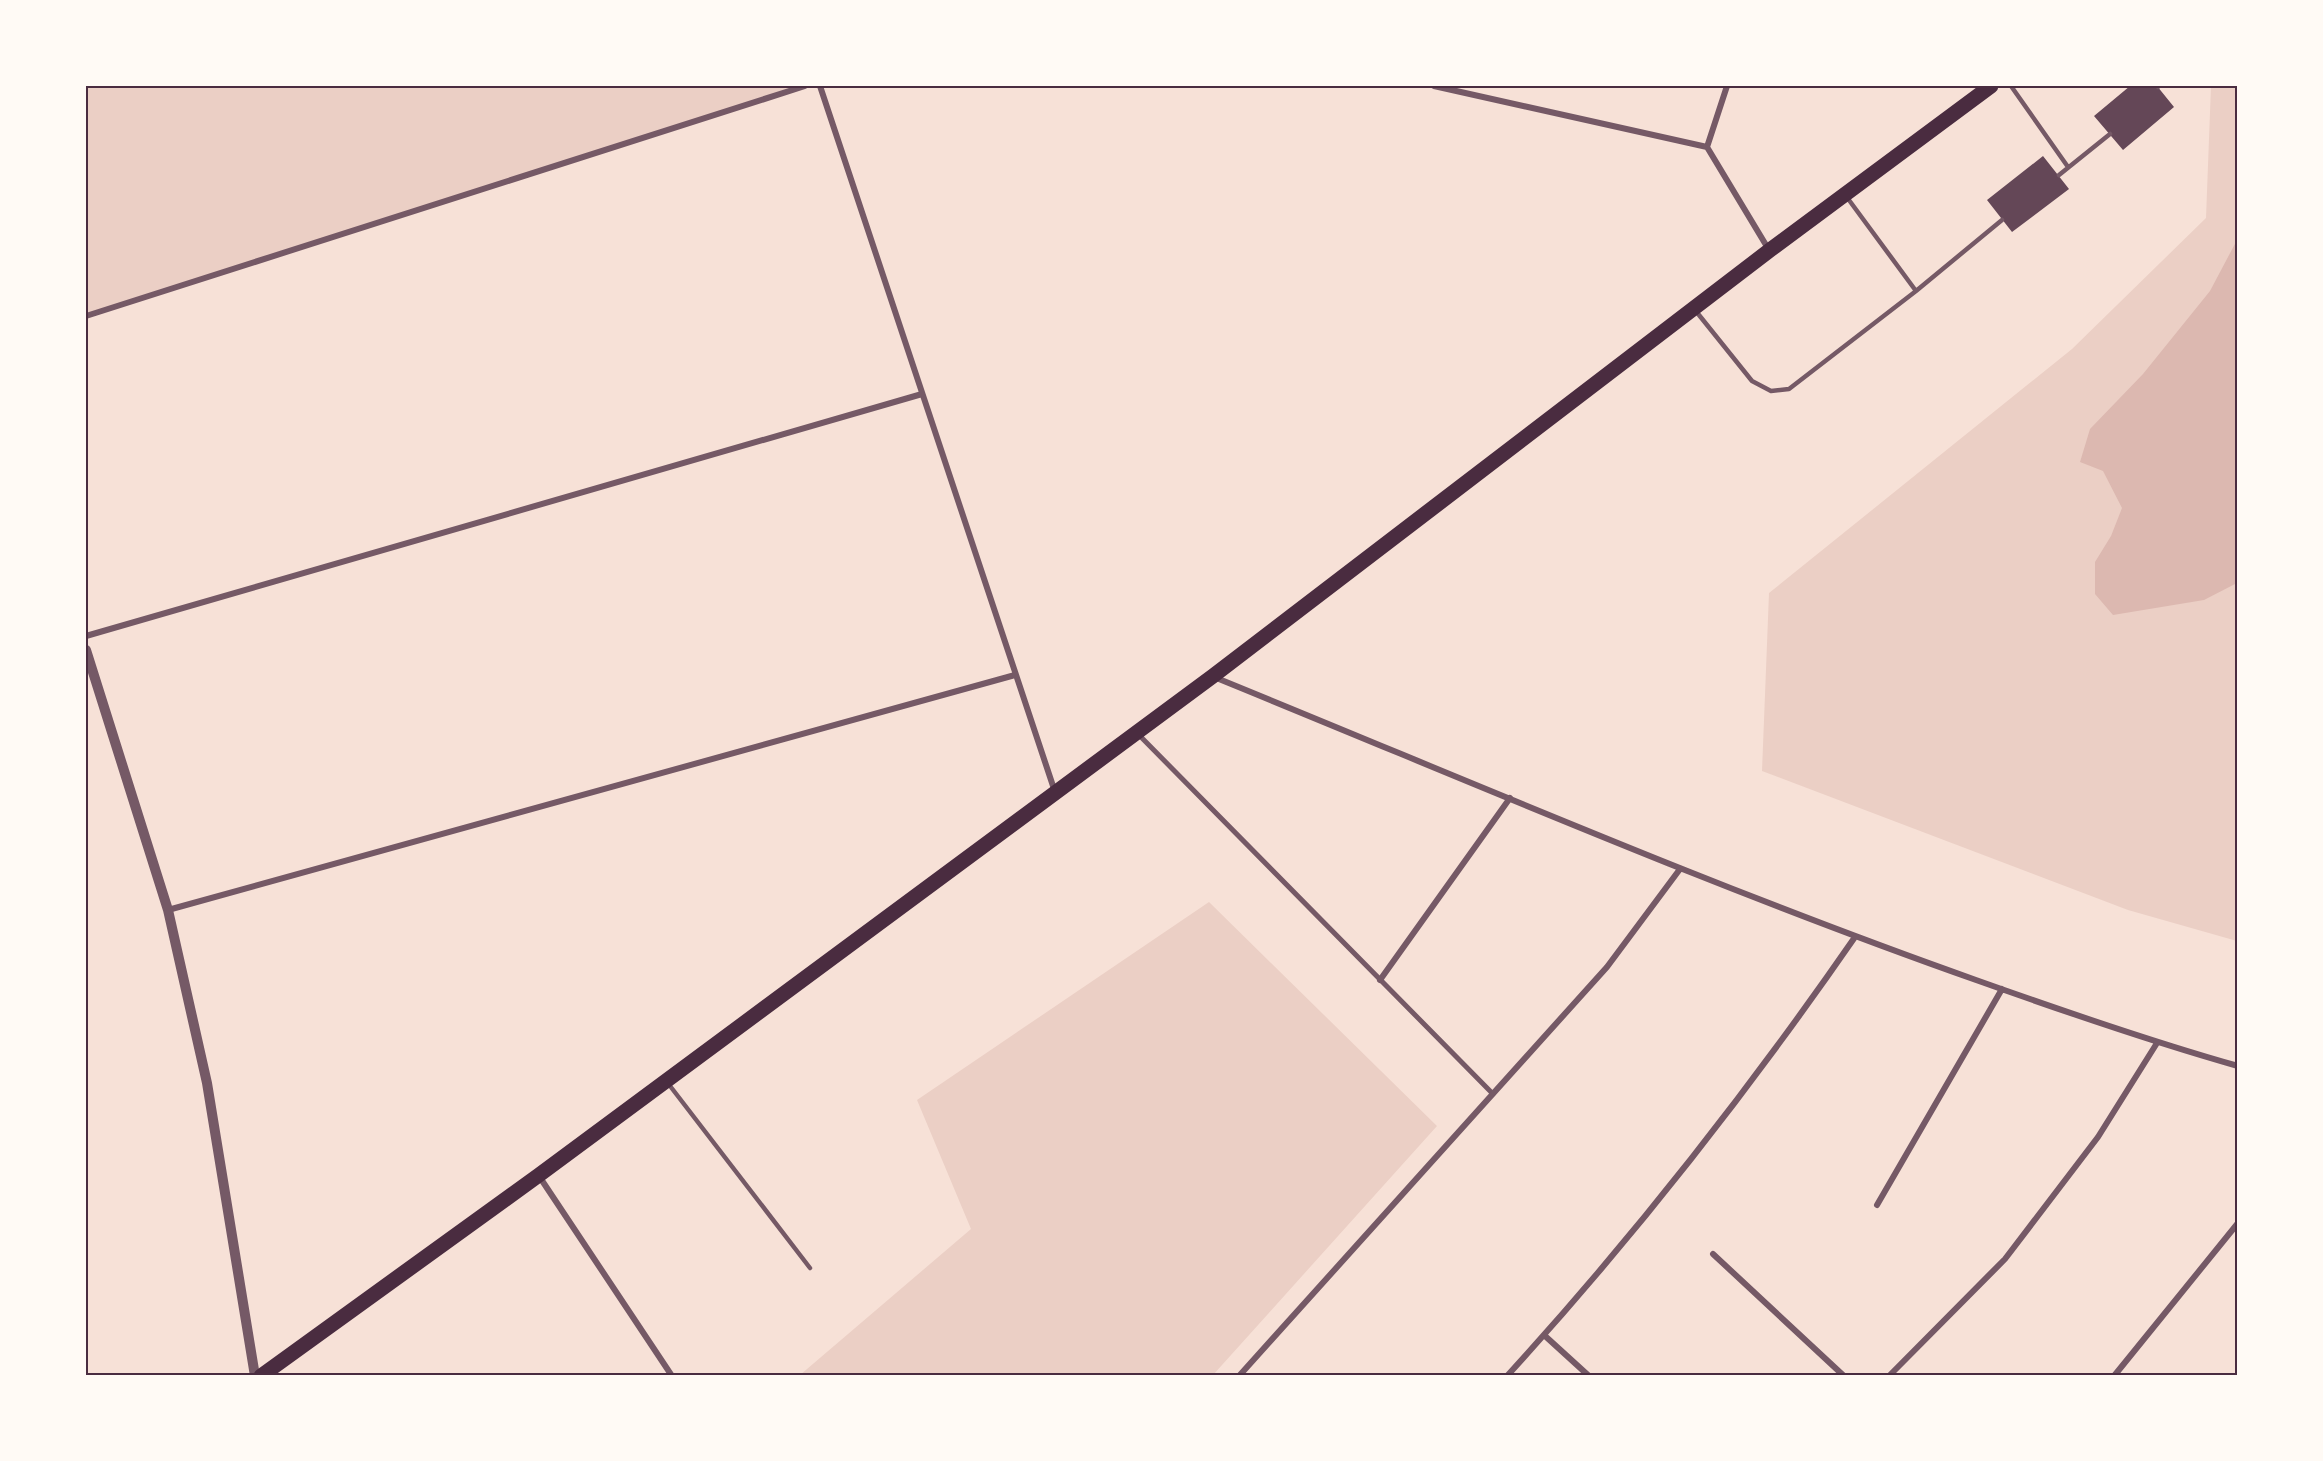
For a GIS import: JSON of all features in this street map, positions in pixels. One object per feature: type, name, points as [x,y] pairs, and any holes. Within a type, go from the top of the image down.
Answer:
[{"type":"main road","points":[[261,1376],[539,1175],[1137,733],[1770,250],[1991,86]]},
{"type":"street","points":[[86,316],[805,86]]},
{"type":"street","points":[[820,86],[1055,793]]},
{"type":"street","points":[[1434,86],[1707,147],[1770,250]]},
{"type":"street","points":[[1707,147],[1727,86]]},
{"type":"street","points":[[86,636],[922,394]]},
{"type":"street","points":[[86,650],[168,910],[207,1083],[255,1376]]},
{"type":"street","points":[[168,910],[1015,675]]},
{"type":"street","points":[[1213,676],[1680,869],[1855,937],[2157,1043],[2238,1066]]},
{"type":"street","points":[[1137,733],[1493,1094]]},
{"type":"street","points":[[1380,980],[1510,798]]},
{"type":"street","points":[[1239,1376],[1607,967],[1680,869]]},
{"type":"street","points":[[1507,1376],[1662,1195],[1710,1135],[1855,937]]},
{"type":"street","points":[[1877,1205],[2002,989]]},
{"type":"street","points":[[1889,1376],[2005,1259],[2098,1137],[2157,1043]]},
{"type":"street","points":[[539,1175],[672,1376]]},
{"type":"street","points":[[2114,1376],[2237,1224]]},
{"type":"street","points":[[1713,1254],[1844,1376]]},
{"type":"street","points":[[1544,1335],[1589,1376]]},
{"type":"lane","points":[[2011,86],[2068,167]]},
{"type":"lane","points":[[2059,175],[2110,134]]},
{"type":"lane","points":[[1845,194],[1916,291]]},
{"type":"lane","points":[[1694,309],[1752,381],[1771,391],[1789,389],[1916,291],[2002,220]]},
{"type":"lane","points":[[666,1081],[810,1268]]},
{"type":"shaded area","points":[[86,86],[805,86],[86,316]]},
{"type":"shaded area","points":[[2211,86],[2237,86],[2237,941],[2128,910],[1762,771],[1769,593],[2072,349],[2206,218]]},
{"type":"shaded area","points":[[2237,240],[2237,583],[2204,600],[2113,615],[2095,594],[2095,562],[2111,536],[2122,508],[2103,471],[2080,462],[2090,429],[2143,374],[2210,291]]},
{"type":"shaded area","points":[[1209,902],[1437,1126],[1213,1375],[800,1375],[971,1229],[917,1100]]},
{"type":"building","points":[[2130,86],[2157,86],[2174,107],[2123,150],[2094,116]]},
{"type":"building","points":[[2043,156],[2069,189],[2012,232],[1987,200]]}]
